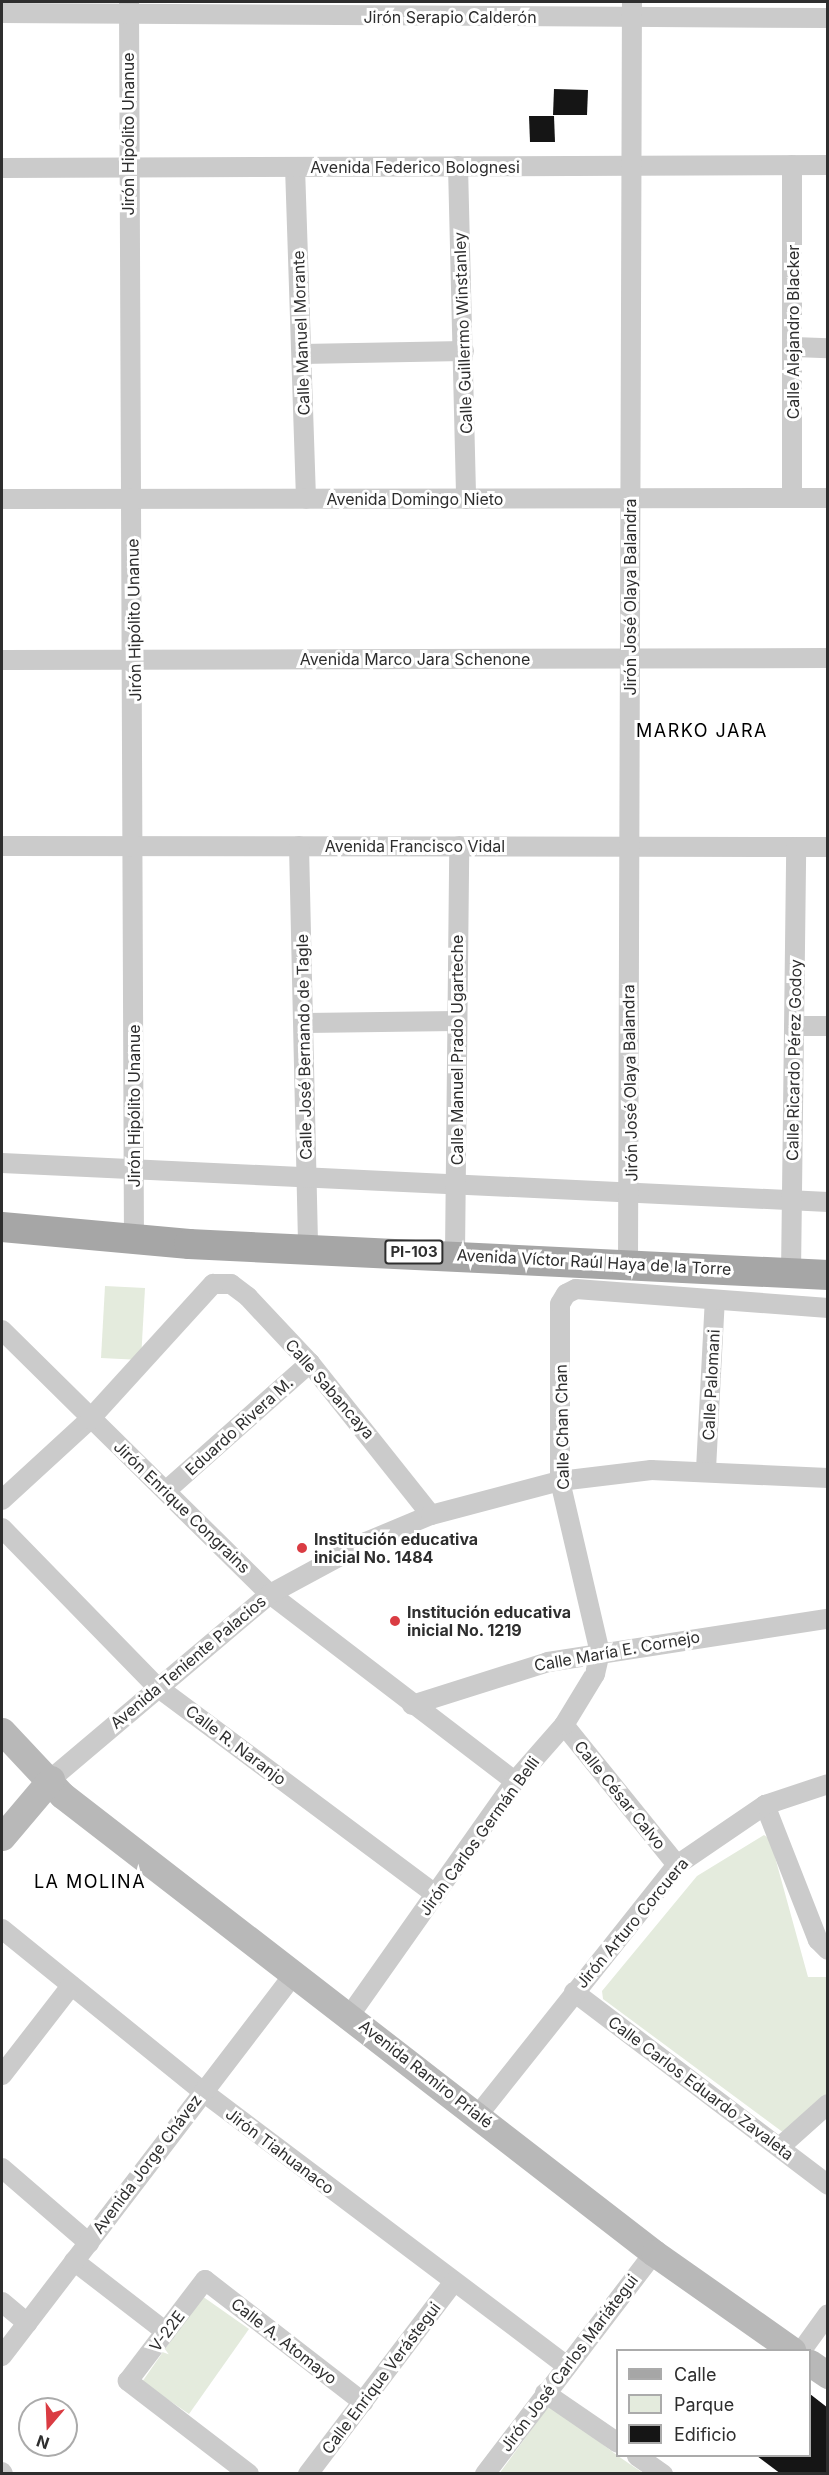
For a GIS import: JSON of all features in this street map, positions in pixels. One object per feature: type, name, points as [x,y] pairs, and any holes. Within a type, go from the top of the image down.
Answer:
[{"type":"main road","name":"Avenida Víctor Raúl Haya de la Torre","points":[[2,1227],[134,1239],[828,1275]]},
{"type":"street","name":"Jirón Serapio Calderón","points":[[2,13],[129,8],[632,10],[828,18]]},
{"type":"street","name":"Jirón Hipólito Unanue","points":[[129,8],[127,167],[135,660],[134,1239]]},
{"type":"street","name":"Jirón José Olaya Balandra","points":[[628,1265],[631,1190],[627,847],[631,658],[629,166],[632,10]]},
{"type":"street","name":"Calle Alejandro Blacker","points":[[792,165],[794,348],[792,498]]},
{"type":"street","name":"Avenida Federico Bolognesi","points":[[2,168],[828,165]]},
{"type":"street","name":"Calle Guillermo Winstanley","points":[[458,166],[466,499]]},
{"type":"street","name":"Calle Manuel Morante","points":[[295,167],[306,499]]},
{"type":"street","points":[[794,348],[828,348]]},
{"type":"street","points":[[302,354],[464,351]]},
{"type":"street","name":"Avenida Domingo Nieto","points":[[2,499],[828,498]]},
{"type":"street","name":"Avenida Marco Jara Schenone","points":[[2,660],[828,658]]},
{"type":"street","name":"Avenida Francisco Vidal","points":[[2,846],[828,847]]},
{"type":"street","name":"Calle José Bernando de Tagle","points":[[298,846],[306,1023],[308,1248]]},
{"type":"street","name":"Calle Manuel Prado Ugarteche","points":[[455,1254],[459,846]]},
{"type":"street","name":"Calle Ricardo Pérez Godoy","points":[[791,1274],[796,847]]},
{"type":"street","points":[[306,1023],[456,1021]]},
{"type":"street","points":[[794,1026],[828,1026]]},
{"type":"street","points":[[2,1163],[134,1172],[456,1182],[828,1202]]},
{"type":"street","name":"Calle Sabancaya","points":[[90,1419],[213,1284],[231,1284],[248,1297],[310,1363],[431,1515]]},
{"type":"street","name":"Calle Chan Chan","points":[[600,1653],[560,1481],[560,1304],[576,1289],[715,1300]]},
{"type":"street","points":[[715,1300],[828,1308]]},
{"type":"street","name":"Calle Palomani","points":[[706,1469],[715,1300]]},
{"type":"street","name":"Jirón Enrique Congrains","points":[[2,1329],[90,1419],[168,1489],[270,1594],[412,1705],[516,1781]]},
{"type":"street","name":"Eduardo Rivera M.","points":[[168,1489],[310,1363]]},
{"type":"street","points":[[2,1500],[90,1419]]},
{"type":"street","name":"Avenida Teniente Palacios","points":[[2,1837],[156,1686],[270,1594],[366,1542],[431,1515],[560,1481],[706,1469],[828,1478]]},
{"type":"street","name":"Calle R. Naranjo","points":[[2,1528],[156,1686],[435,1894]]},
{"type":"street","name":"Calle María E. Cornejo","points":[[412,1705],[492,1675],[600,1653],[828,1620]]},
{"type":"street","name":"Jirón Carlos Germán Belli","points":[[350,2015],[516,1781],[564,1725],[595,1674],[600,1653]]},
{"type":"street","name":"Calle César Calvo","points":[[564,1725],[677,1865]]},
{"type":"street","name":"Avenida Ramiro Prialé","points":[[2,1731],[52,1788]]},
{"type":"street","name":"Avenida Ramiro Prialé","points":[[2,1751],[350,2015],[654,2253],[791,2349]]},
{"type":"street","name":"Jirón Arturo Corcuera","points":[[478,2115],[677,1865],[765,1805],[828,1784]]},
{"type":"street","points":[[765,1805],[819,1940],[828,1950]]},
{"type":"street","name":"Jirón Tiahuanaco","points":[[2,1929],[202,2091],[566,2365]]},
{"type":"street","name":"Avenida Jorge Chávez","points":[[2,2356],[202,2091],[294,1974]]},
{"type":"street","points":[[2,2075],[71,1986]]},
{"type":"street","name":"Calle Carlos Eduardo Zavaleta","points":[[574,1992],[781,2146],[828,2185]]},
{"type":"street","points":[[781,2146],[828,2104]]},
{"type":"street","points":[[2,2168],[89,2243]]},
{"type":"street","name":"Jirón José Carlos Mariátegui","points":[[485,2474],[544,2393],[654,2253]]},
{"type":"street","points":[[74,2261],[166,2332]]},
{"type":"street","name":"V-22E","points":[[206,2280],[128,2382],[249,2474]]},
{"type":"street","name":"Calle A. Atomayo","points":[[206,2280],[363,2402]]},
{"type":"street","name":"Calle Enrique Verástegui","points":[[308,2474],[454,2282]]},
{"type":"street","points":[[2,2302],[27,2323]]},
{"type":"street","points":[[803,2349],[828,2314]]},
{"type":"street","points":[[811,2364],[828,2375]]},
{"type":"street","points":[[544,2393],[616,2441]]},
{"type":"street","points":[[638,2457],[663,2474]]},
{"type":"green space","points":[[105,1286],[145,1288],[141,1360],[101,1358]]},
{"type":"green space","points":[[764,1835],[770,1839],[808,1977],[827,1977],[827,2114],[788,2136],[603,1999],[602,1991],[697,1876]]},
{"type":"green space","points":[[202,2296],[249,2329],[189,2414],[142,2382]]},
{"type":"green space","points":[[550,2404],[616,2454],[616,2457],[643,2473],[499,2474]]},
{"type":"building","points":[[554,89],[588,90],[587,115],[553,115]]},
{"type":"building","points":[[529,116],[554,116],[555,142],[530,142]]},
{"type":"building","points":[[811,2395],[828,2408],[828,2474],[781,2474],[758,2457],[811,2457]]},
{"type":"place","name":"Institución educativa inicial No. 1484","points":[[302,1548]]},
{"type":"place","name":"Institución educativa inicial No. 1219","points":[[395,1621]]},
{"type":"district","name":"MARKO JARA","points":[[702,731]]},
{"type":"district","name":"LA MOLINA","points":[[90,1882]]}]
